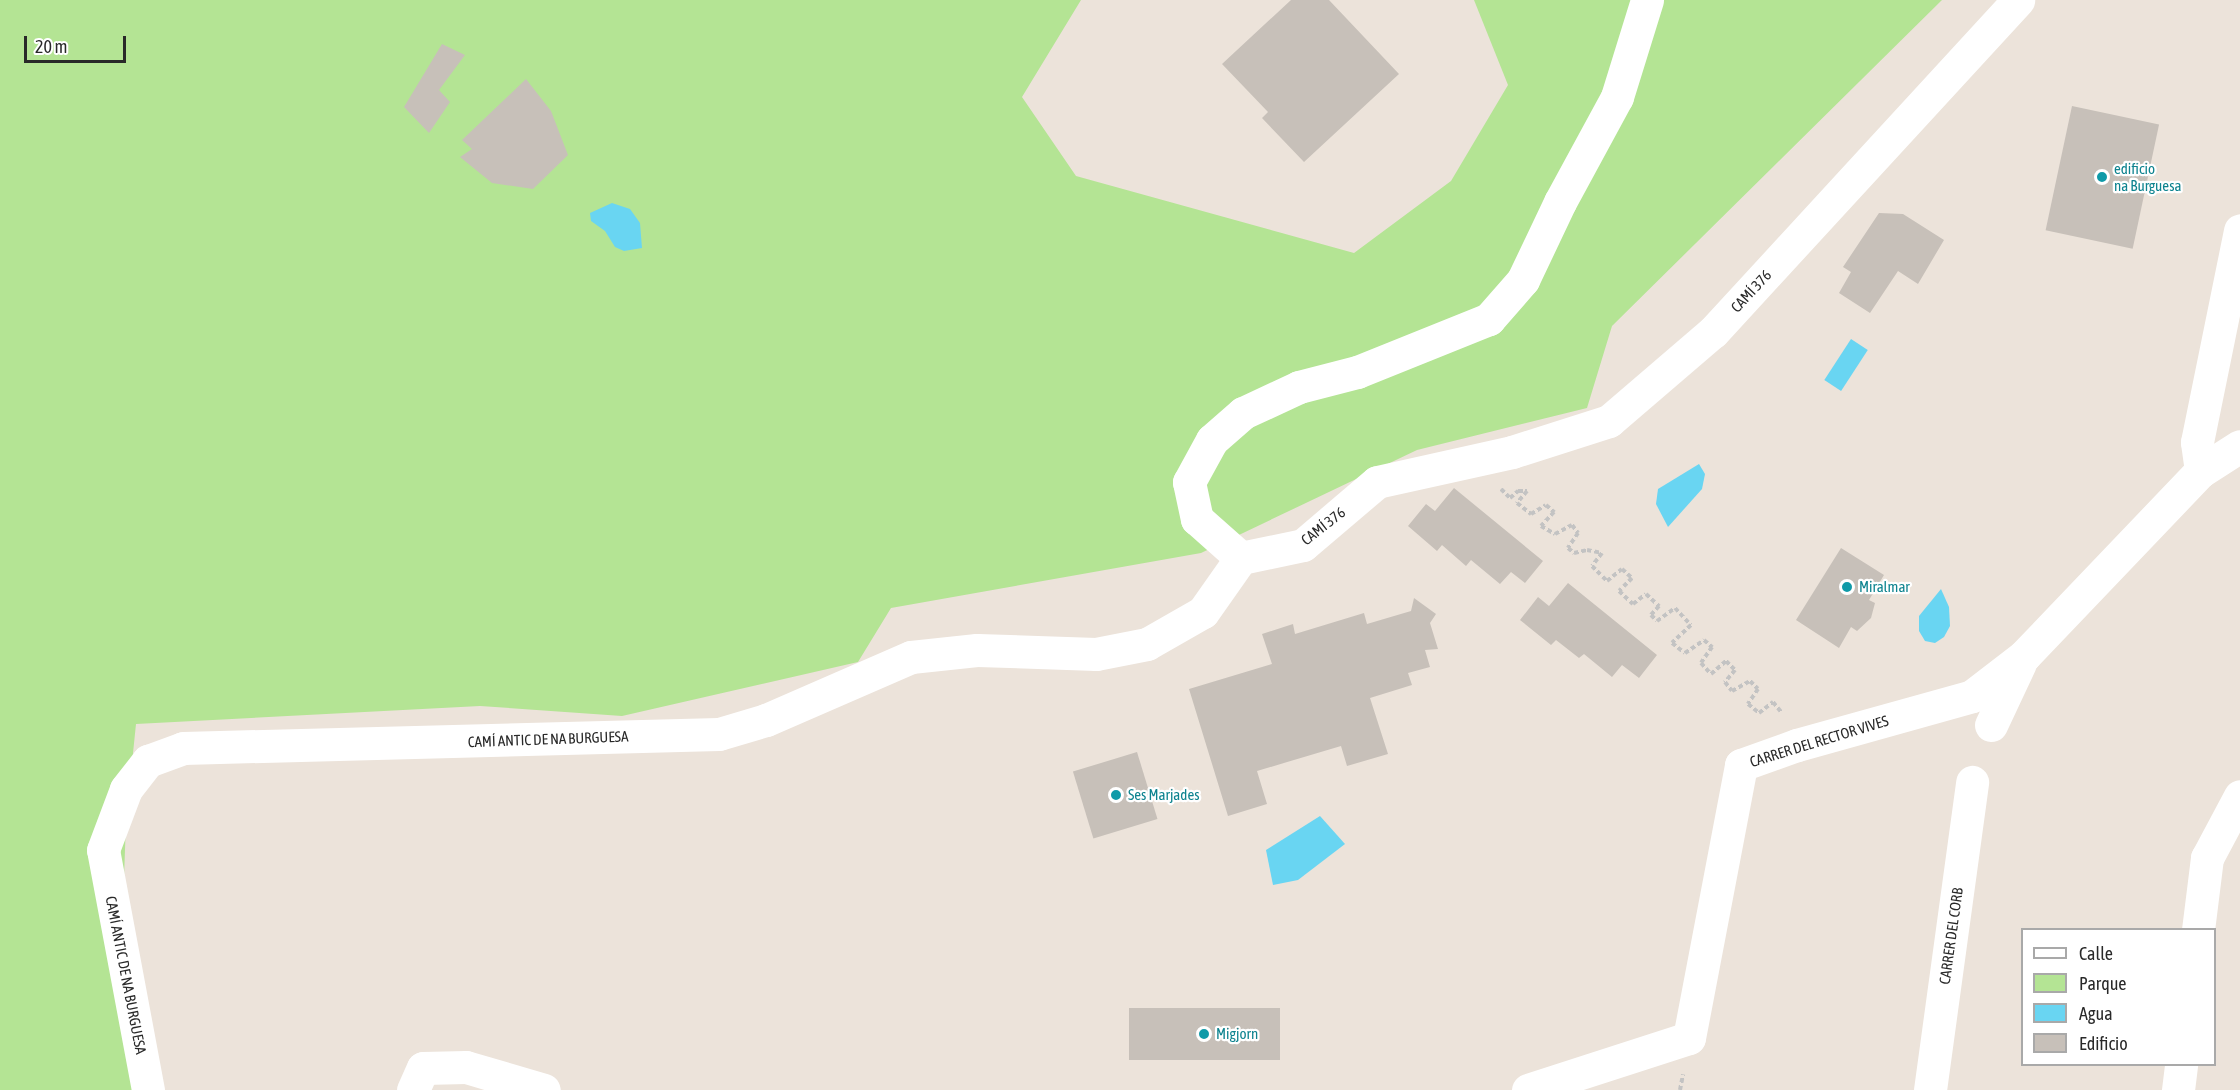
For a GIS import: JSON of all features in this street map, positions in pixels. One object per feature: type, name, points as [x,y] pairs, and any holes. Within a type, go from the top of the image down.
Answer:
[{"type":"street","points":[[1241,558],[1197,519],[1189,482],[1212,441],[1243,413],[1299,387],[1357,372],[1489,319],[1523,280],[1560,202],[1617,97],[1647,0]]},
{"type":"street","name":"CAMÍ 376","points":[[1241,558],[1303,545],[1377,482],[1491,456],[1609,421],[1713,332],[2018,0]]},
{"type":"street","points":[[2200,471],[2197,442],[2240,230]]},
{"type":"street","name":"CARRER DEL RECTOR VIVES","points":[[1528,1090],[1689,1038],[1734,787],[1741,765],[1797,745],[1972,696],[2024,656],[2200,471],[2240,446]]},
{"type":"street","name":"CAMÍ ANTIC DE NA BURGUESA","points":[[148,1090],[104,850],[126,789],[148,761],[183,748],[719,734],[766,720],[912,657],[977,650],[1096,654],[1147,644],[1203,612],[1241,558]]},
{"type":"street","points":[[1991,725],[2024,656]]},
{"type":"street","name":"CARRER DEL CORB","points":[[1930,1090],[1972,782]]},
{"type":"street","points":[[2198,928],[2207,858],[2240,796]]},
{"type":"street","points":[[2178,1090],[2181,1066]]},
{"type":"street","points":[[413,1090],[423,1068],[466,1067],[544,1090]]},
{"type":"path","points":[[1491,456],[1507,479],[1500,490],[1510,498],[1518,491],[1527,491],[1517,503],[1531,514],[1546,505],[1554,512],[1541,526],[1555,534],[1572,525],[1578,533],[1568,548],[1574,553],[1587,550],[1602,553],[1592,566],[1607,581],[1622,569],[1632,578],[1619,591],[1633,604],[1646,594],[1659,606],[1651,615],[1657,621],[1675,608],[1691,625],[1672,643],[1685,653],[1704,640],[1712,647],[1701,663],[1711,674],[1726,661],[1735,670],[1725,682],[1732,691],[1750,681],[1758,689],[1748,704],[1759,713],[1773,702],[1784,711],[1772,724],[1797,745]]},
{"type":"green space","points":[[0,0],[1081,0],[1022,97],[1076,176],[1354,253],[1451,181],[1508,85],[1474,0],[1942,0],[1612,326],[1587,408],[1417,450],[1201,553],[891,608],[858,662],[622,716],[480,706],[136,724],[126,821],[123,907],[156,1090],[0,1090]]},
{"type":"water","points":[[612,203],[630,209],[640,223],[642,248],[624,251],[615,247],[605,231],[591,221],[590,213]]},
{"type":"water","points":[[1851,339],[1868,350],[1841,391],[1824,380]]},
{"type":"water","points":[[1699,464],[1705,474],[1702,489],[1668,527],[1656,504],[1658,489]]},
{"type":"water","points":[[1941,589],[1949,607],[1950,626],[1944,637],[1935,643],[1925,641],[1919,631],[1919,616]]},
{"type":"water","points":[[1320,816],[1345,844],[1298,880],[1273,885],[1266,850]]},
{"type":"building","points":[[1291,0],[1329,0],[1399,74],[1304,162],[1262,118],[1268,112],[1222,64]]},
{"type":"building","points":[[442,44],[465,55],[439,90],[450,102],[429,133],[404,107]]},
{"type":"building","points":[[526,79],[551,111],[568,155],[533,189],[492,183],[460,157],[472,149],[462,140]]},
{"type":"building","name":"edificio na Burguesa","points":[[2072,106],[2159,125],[2133,249],[2046,230]]},
{"type":"building","points":[[1879,213],[1903,214],[1944,240],[1918,284],[1898,271],[1870,313],[1839,293],[1851,272],[1843,267]]},
{"type":"building","points":[[1454,488],[1543,561],[1525,583],[1511,572],[1500,584],[1471,560],[1466,566],[1442,545],[1437,551],[1408,526],[1426,504],[1435,511]]},
{"type":"building","name":"Miralmar","points":[[1841,548],[1884,575],[1869,600],[1875,603],[1871,618],[1857,631],[1851,627],[1839,648],[1796,620]]},
{"type":"building","points":[[1568,583],[1657,655],[1639,678],[1622,665],[1612,677],[1584,654],[1579,658],[1556,640],[1551,645],[1520,620],[1538,597],[1549,606]]},
{"type":"building","points":[[1414,598],[1436,614],[1430,623],[1438,649],[1425,650],[1430,667],[1408,673],[1412,685],[1370,698],[1388,754],[1347,766],[1341,746],[1257,771],[1267,804],[1228,816],[1189,689],[1272,664],[1262,634],[1293,624],[1295,634],[1364,613],[1367,624],[1411,611]]},
{"type":"building","name":"Ses Marjades","points":[[1137,752],[1157,819],[1093,839],[1073,772]]},
{"type":"building","name":"Migjorn","points":[[1129,1008],[1280,1008],[1280,1060],[1129,1060]]},
{"type":"place","name":"edificio na Burguesa","points":[[2102,177]]},
{"type":"place","name":"Miralmar","points":[[1847,587]]},
{"type":"place","name":"Ses Marjades","points":[[1116,795]]},
{"type":"place","name":"Migjorn","points":[[1204,1034]]}]
